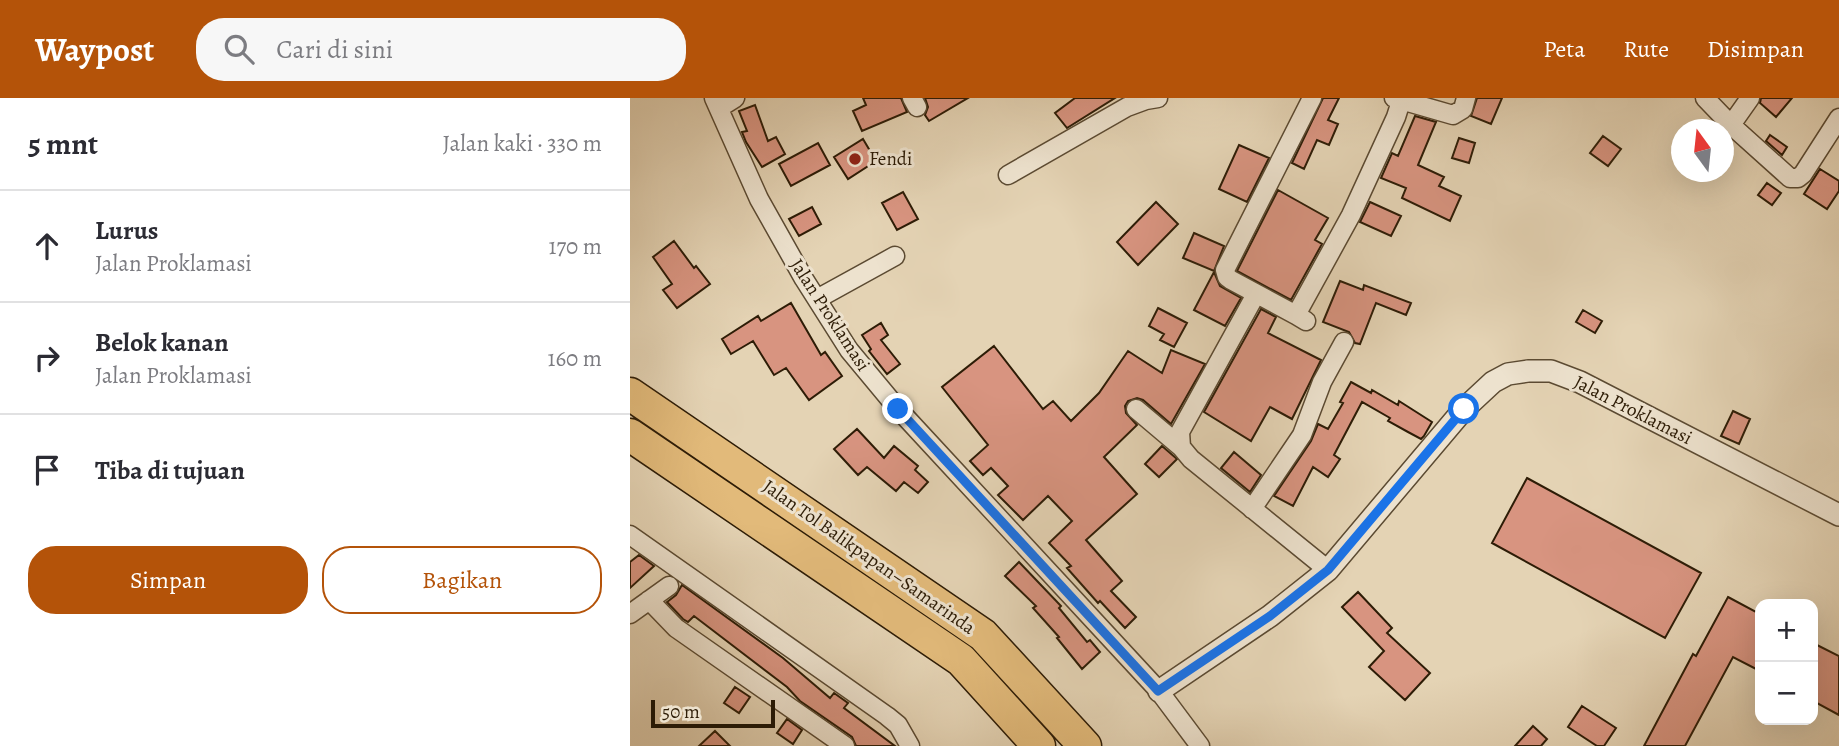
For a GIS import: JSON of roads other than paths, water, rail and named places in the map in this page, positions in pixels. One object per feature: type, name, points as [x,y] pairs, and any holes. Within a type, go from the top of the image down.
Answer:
[{"type":"highway","name":"Jalan Tol Balikpapan–Samarinda","points":[[630,394],[983,635],[1085,746]]},
{"type":"highway","name":"Jalan Tol Balikpapan–Samarinda","points":[[630,435],[961,660],[1039,746]]},
{"type":"street","points":[[716,103],[735,98]]},
{"type":"street","points":[[1312,98],[1225,270],[1231,280],[1301,318],[1396,117],[1400,99],[1453,115],[1463,109],[1466,98]]},
{"type":"street","points":[[1704,98],[1725,119]]},
{"type":"street","points":[[1734,121],[1751,98]]},
{"type":"street","points":[[1008,175],[1127,107],[1150,99]]},
{"type":"street","name":"Jalan Proklamasi","points":[[716,103],[759,199],[849,350],[891,400],[1158,691],[1200,746]]},
{"type":"street","points":[[1734,128],[1786,177],[1794,179],[1803,174],[1839,118]]},
{"type":"street","points":[[817,299],[895,256]]},
{"type":"street","points":[[1181,447],[1180,432],[1256,294]]},
{"type":"street","points":[[1252,509],[1302,435],[1322,382],[1344,342]]},
{"type":"street","name":"Jalan Proklamasi","points":[[1158,691],[1270,616],[1328,570],[1464,409],[1493,382],[1508,374],[1551,371],[1580,382],[1839,515]]},
{"type":"street","points":[[1136,409],[1181,447],[1191,459],[1328,570]]},
{"type":"street","points":[[630,535],[887,716],[909,740],[910,746]]},
{"type":"street","points":[[630,614],[669,586]]},
{"type":"street","points":[[649,600],[676,628],[845,746]]},
{"type":"place","name":"Fendi","points":[[855,159]]}]
